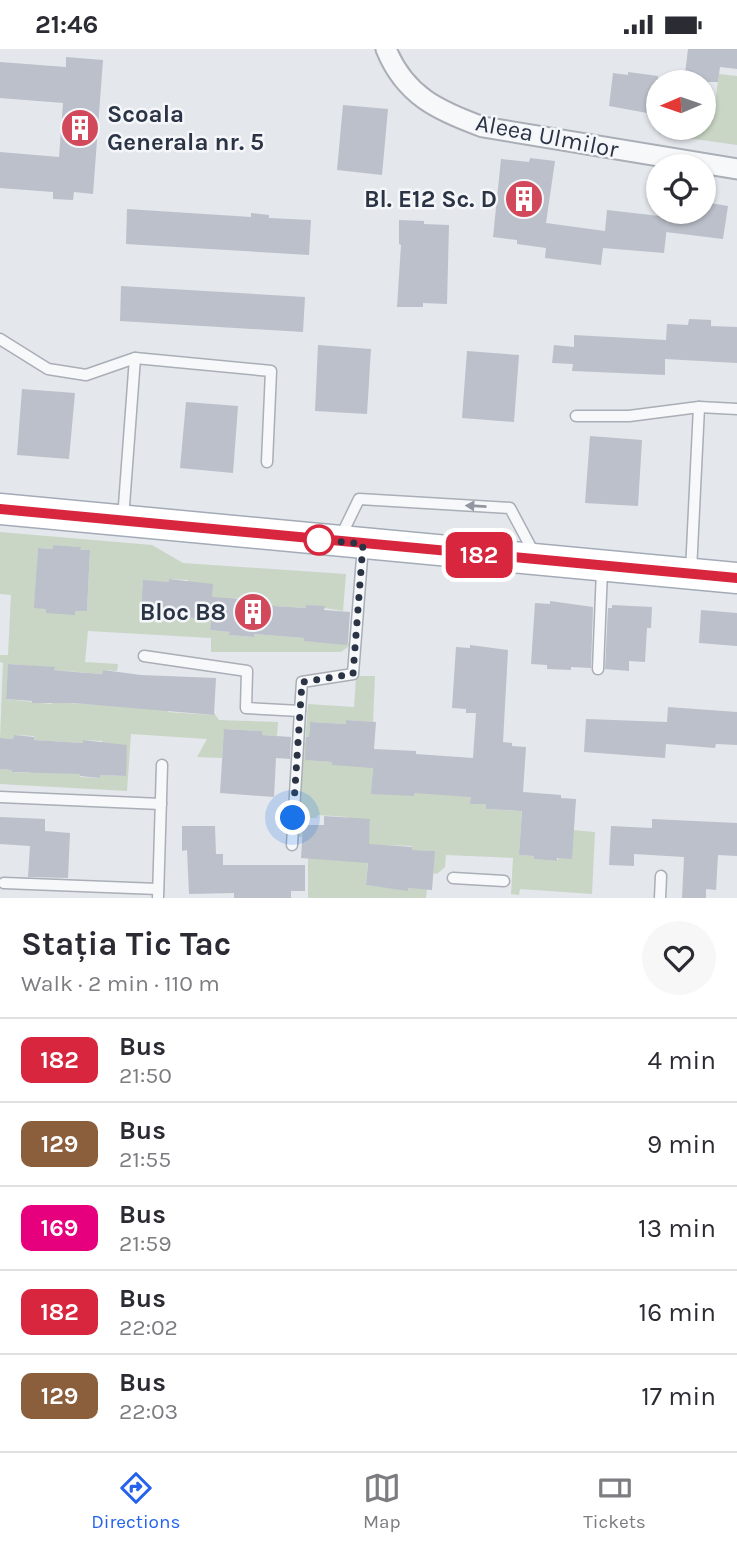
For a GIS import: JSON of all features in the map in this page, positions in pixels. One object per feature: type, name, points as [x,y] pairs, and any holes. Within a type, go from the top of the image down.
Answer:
[{"type":"main road","points":[[0,509],[737,578]]},
{"type":"street","name":"Aleea Ulmilor","points":[[386,49],[402,78],[426,102],[450,115],[483,127],[737,169]]},
{"type":"lane","points":[[0,339],[48,369],[86,375],[135,359],[271,371],[267,463]]},
{"type":"lane","points":[[123,521],[135,359]]},
{"type":"lane","points":[[691,574],[699,407]]},
{"type":"lane","points":[[576,416],[629,416],[699,407],[737,409]]},
{"type":"lane","points":[[292,845],[302,682],[353,674],[351,543],[359,499],[510,508],[537,560]]},
{"type":"lane","points":[[598,669],[603,566]]},
{"type":"lane","points":[[144,656],[247,671],[246,708],[300,711]]},
{"type":"lane","points":[[4,883],[158,893],[162,765]]},
{"type":"lane","points":[[0,797],[161,804]]},
{"type":"lane","points":[[660,898],[661,876]]},
{"type":"lane","points":[[453,878],[504,881]]},
{"type":"green space","points":[[719,74],[737,76],[737,145],[702,140],[716,140]]},
{"type":"green space","points":[[0,532],[152,545],[183,563],[346,574],[343,611],[306,605],[306,608],[257,605],[256,600],[238,598],[212,602],[188,580],[170,579],[169,582],[143,581],[141,611],[211,619],[210,630],[230,632],[230,635],[253,637],[254,634],[304,638],[304,641],[350,642],[341,652],[211,652],[211,638],[88,631],[85,662],[118,664],[117,671],[103,670],[102,674],[11,664],[8,668],[6,699],[51,704],[168,709],[168,712],[212,715],[214,713],[219,720],[278,722],[277,736],[262,735],[262,731],[227,729],[224,733],[222,758],[197,757],[207,739],[131,734],[127,791],[0,784],[0,769],[12,772],[80,774],[80,777],[125,776],[127,745],[103,744],[102,741],[83,740],[83,743],[34,740],[34,736],[14,735],[13,739],[0,738],[3,663],[0,662],[0,655],[8,655],[11,595],[0,594]],"holes":[[[53,545],[80,547],[80,550],[90,550],[87,611],[75,611],[75,614],[46,609],[37,565],[38,548],[53,549]]]},
{"type":"green space","points":[[356,676],[375,676],[373,722],[310,722],[307,760],[332,762],[333,765],[373,765],[372,790],[414,796],[414,793],[473,774],[471,804],[486,804],[486,809],[516,811],[522,808],[519,855],[557,861],[572,830],[595,832],[592,894],[520,889],[519,895],[511,894],[513,858],[446,855],[445,867],[437,874],[433,873],[434,851],[412,850],[412,846],[368,847],[370,822],[348,820],[347,817],[318,815],[317,818],[304,818],[303,837],[297,837],[308,704],[354,707]]},
{"type":"green space","points":[[308,857],[343,861],[368,860],[366,885],[408,890],[427,889],[426,898],[308,898]]},
{"type":"building","points":[[688,49],[737,49],[737,69],[720,67],[718,82],[716,70],[685,70]]},
{"type":"building","name":"Scoala Generala nr. 5","points":[[66,57],[103,60],[93,194],[74,192],[73,200],[53,199],[53,192],[0,188],[0,152],[59,157],[63,103],[0,98],[0,62],[66,67]]},
{"type":"building","points":[[628,72],[646,74],[646,113],[609,106],[613,73],[628,75]]},
{"type":"building","points":[[343,105],[388,109],[382,175],[337,170]]},
{"type":"building","points":[[530,158],[555,161],[546,223],[605,231],[607,210],[646,214],[646,224],[667,224],[664,253],[603,248],[601,265],[545,258],[546,248],[493,237],[501,159],[529,162]]},
{"type":"building","points":[[716,204],[728,206],[723,239],[666,232],[667,224],[716,224]]},
{"type":"building","points":[[127,209],[251,217],[251,213],[269,215],[269,218],[311,220],[309,255],[126,244]]},
{"type":"building","points":[[399,220],[449,225],[447,304],[423,303],[423,307],[397,307],[401,245]]},
{"type":"building","points":[[121,286],[305,297],[303,332],[120,321]]},
{"type":"building","points":[[689,319],[711,320],[711,326],[737,327],[737,363],[665,359],[665,375],[572,371],[573,364],[552,363],[554,345],[574,347],[574,335],[666,340],[667,324],[688,325]]},
{"type":"building","points":[[318,345],[371,349],[367,414],[315,411]]},
{"type":"building","points":[[467,351],[519,355],[514,422],[462,418]]},
{"type":"building","points":[[22,389],[75,393],[69,459],[17,455]]},
{"type":"building","points":[[186,402],[238,406],[233,473],[180,468]]},
{"type":"building","points":[[590,436],[642,440],[638,506],[585,503]]},
{"type":"building","points":[[53,545],[90,550],[87,611],[75,611],[75,615],[46,613],[46,609],[34,608],[38,548],[53,549]]},
{"type":"building","name":"Bloc B8","points":[[169,579],[213,584],[212,597],[257,600],[257,605],[306,608],[306,605],[325,606],[324,610],[350,612],[348,642],[346,645],[304,641],[304,638],[229,635],[230,632],[210,630],[211,619],[141,611],[143,580],[169,582]]},
{"type":"building","points":[[550,601],[593,607],[591,668],[547,669],[547,665],[531,664],[535,603],[550,604]]},
{"type":"building","points":[[612,605],[652,607],[651,628],[647,628],[645,662],[629,661],[629,671],[605,669],[608,608],[612,608]]},
{"type":"building","points":[[701,610],[737,613],[737,646],[699,643]]},
{"type":"building","points":[[470,645],[508,650],[503,742],[526,747],[523,792],[576,799],[572,859],[557,858],[557,861],[519,855],[522,811],[486,809],[486,804],[470,804],[471,797],[414,793],[414,796],[371,794],[373,768],[305,760],[310,722],[346,724],[346,720],[376,722],[374,749],[473,758],[476,713],[452,708],[456,647],[470,648]]},
{"type":"building","points":[[8,664],[102,674],[103,670],[141,675],[216,678],[214,715],[6,699]]},
{"type":"building","points":[[668,707],[737,712],[737,745],[716,744],[715,748],[666,744],[665,758],[584,752],[586,719],[667,722]]},
{"type":"building","points":[[224,729],[262,731],[262,735],[291,737],[290,759],[276,758],[274,797],[220,793]]},
{"type":"building","points":[[14,735],[34,737],[34,740],[83,743],[83,740],[127,745],[126,776],[100,775],[100,778],[80,774],[12,772],[0,769],[0,738],[13,739]]},
{"type":"building","points":[[324,816],[370,819],[369,844],[435,851],[432,890],[408,888],[408,891],[366,885],[368,863],[301,858],[303,825],[324,825]]},
{"type":"building","points":[[0,817],[45,819],[45,831],[70,833],[68,878],[28,877],[30,846],[0,844]]},
{"type":"building","points":[[652,819],[737,823],[737,856],[718,855],[716,890],[706,889],[706,898],[682,898],[684,857],[634,854],[634,866],[609,865],[611,826],[652,828]]},
{"type":"building","points":[[182,826],[215,826],[216,854],[223,854],[223,865],[305,865],[305,891],[291,891],[291,898],[234,898],[234,893],[189,894],[187,850],[182,851]]},
{"type":"bus line","name":"182","points":[[0,509],[737,578]]},
{"type":"place","name":"Scoala Generala nr. 5","points":[[80,128]]},
{"type":"place","name":"Bl. E12 Sc. D","points":[[524,199]]},
{"type":"place","name":"Bloc B8","points":[[253,612]]},
{"type":"route","points":[[293,818],[302,682],[353,674],[363,544],[312,539],[319,540]]}]
